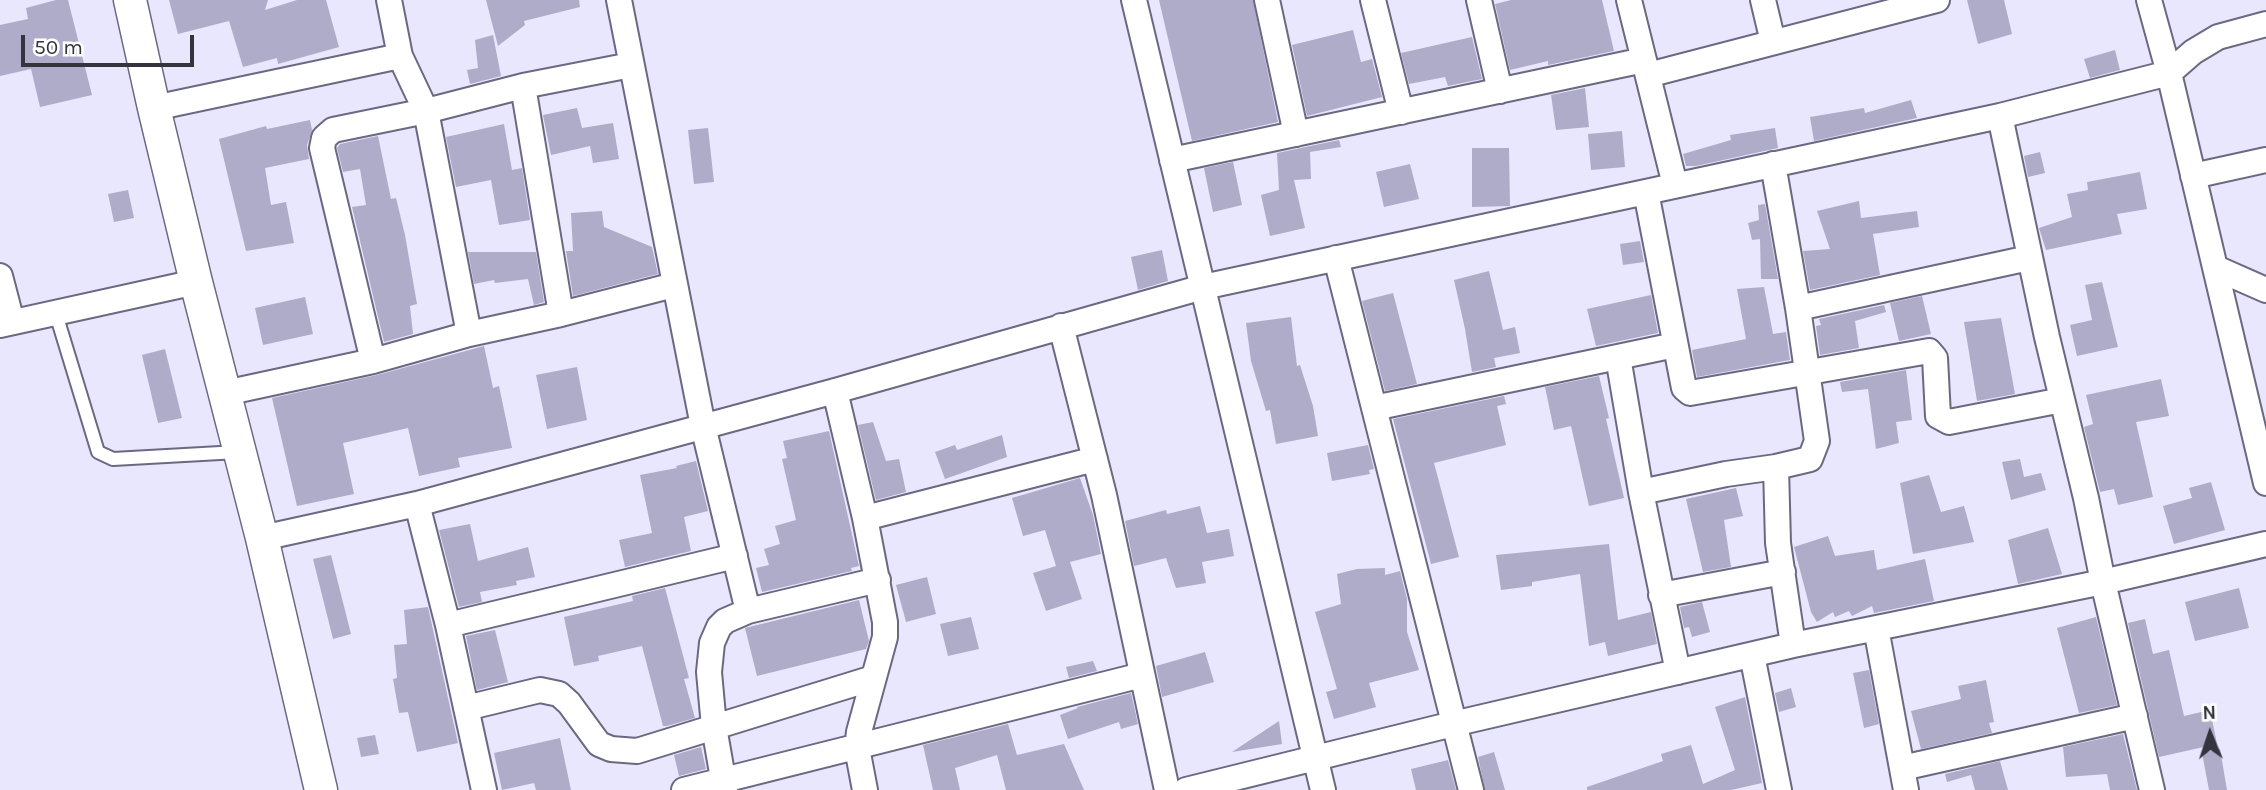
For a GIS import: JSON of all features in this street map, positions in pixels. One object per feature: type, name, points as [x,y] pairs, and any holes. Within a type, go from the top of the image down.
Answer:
[{"type":"street","points":[[130,0],[196,282],[262,538],[321,790]]},
{"type":"street","points":[[388,0],[401,56],[426,111],[469,334]]},
{"type":"street","points":[[619,0],[703,426],[748,611]]},
{"type":"street","points":[[1133,0],[1323,790]]},
{"type":"street","points":[[1267,0],[1296,134]]},
{"type":"street","points":[[1373,0],[1401,112]]},
{"type":"street","points":[[1479,0],[1500,91]]},
{"type":"street","points":[[1629,0],[1675,185]]},
{"type":"street","points":[[1763,0],[1773,42]]},
{"type":"street","points":[[1172,160],[1500,91],[1646,67],[1773,42],[1937,0]]},
{"type":"street","points":[[2149,0],[2169,73],[2266,483]]},
{"type":"street","points":[[262,538],[417,504],[835,391],[1203,287],[2000,116],[2169,73],[2193,52],[2218,37],[2266,24]]},
{"type":"street","points":[[154,108],[401,56]]},
{"type":"street","points":[[373,361],[322,148],[324,138],[333,130],[426,111],[523,86],[631,65]]},
{"type":"street","points":[[523,86],[561,314]]},
{"type":"street","points":[[2000,116],[2029,258],[2152,790]]},
{"type":"street","points":[[2193,176],[2266,160]]},
{"type":"street","points":[[1641,492],[1810,459],[1816,440],[1798,308],[1773,164]]},
{"type":"street","points":[[1646,192],[1684,388],[1690,393],[1929,351],[1935,358],[1938,416],[1949,422],[2062,400]]},
{"type":"street","points":[[1336,258],[1471,790]]},
{"type":"street","points":[[1798,308],[2029,258]]},
{"type":"street","points":[[2216,268],[2266,289]]},
{"type":"street","points":[[0,276],[6,323],[196,282]]},
{"type":"street","points":[[225,393],[373,361],[469,334],[674,285]]},
{"type":"street","points":[[1062,326],[1095,459],[1167,790]]},
{"type":"street","points":[[1374,408],[1675,345]]},
{"type":"street","points":[[1618,357],[1641,492],[1678,672]]},
{"type":"street","points":[[835,391],[884,613],[885,637],[861,715],[857,748],[864,790]]},
{"type":"street","points":[[865,518],[1095,459]]},
{"type":"street","points":[[1776,467],[1778,543],[1793,645]]},
{"type":"street","points":[[417,504],[448,625],[484,790]]},
{"type":"street","points":[[1186,790],[1453,724],[1793,645],[2103,582],[2266,544]]},
{"type":"street","points":[[448,625],[734,556]]},
{"type":"street","points":[[1661,595],[1783,572]]},
{"type":"street","points":[[724,785],[714,727],[709,672],[712,643],[719,627],[725,621],[748,611],[878,580]]},
{"type":"street","points":[[1876,628],[1904,779],[2135,716]]},
{"type":"street","points":[[1752,655],[1779,790]]},
{"type":"street","points":[[684,790],[724,785],[1142,675]]},
{"type":"street","points":[[466,708],[540,690],[559,694],[569,703],[599,744],[611,750],[637,751],[873,678]]},
{"type":"lane","points":[[56,314],[99,452],[113,459],[240,452]]},
{"type":"building","points":[[56,0],[68,0],[92,95],[40,107],[31,69],[0,76],[0,25],[28,19],[26,8]]},
{"type":"building","points":[[169,0],[268,0],[265,10],[297,0],[326,0],[339,47],[278,64],[277,58],[243,67],[229,21],[178,34]]},
{"type":"building","points":[[486,0],[579,0],[580,7],[524,21],[525,25],[498,46]]},
{"type":"building","points":[[1159,0],[1253,0],[1278,122],[1192,141]]},
{"type":"building","points":[[1511,0],[1602,0],[1614,51],[1510,70],[1495,4]]},
{"type":"building","points":[[1967,0],[2004,0],[2012,34],[1978,44]]},
{"type":"building","points":[[1353,30],[1361,62],[1372,59],[1382,97],[1307,116],[1292,45]]},
{"type":"building","points":[[493,35],[501,76],[470,84],[467,70],[478,68],[475,40]]},
{"type":"building","points":[[1472,37],[1482,79],[1448,86],[1445,77],[1409,84],[1401,53]]},
{"type":"building","points":[[2115,50],[2120,70],[2090,78],[2084,59]]},
{"type":"building","points":[[1585,88],[1589,127],[1556,130],[1551,95]]},
{"type":"building","points":[[1911,100],[1917,118],[1814,141],[1810,117],[1864,108],[1865,113]]},
{"type":"building","points":[[577,108],[582,128],[613,123],[619,159],[593,163],[590,146],[551,155],[543,115]]},
{"type":"building","points":[[310,120],[312,130],[307,145],[309,159],[265,168],[271,205],[286,202],[294,243],[246,251],[219,139],[266,126],[267,129]]},
{"type":"building","points":[[504,124],[512,170],[522,168],[530,220],[499,225],[491,180],[456,187],[446,137]]},
{"type":"building","points":[[708,128],[714,182],[694,184],[688,130]]},
{"type":"building","points":[[1775,128],[1778,148],[1686,166],[1683,154],[1731,140],[1730,135]]},
{"type":"building","points":[[1622,131],[1625,167],[1591,170],[1588,134]]},
{"type":"building","points":[[378,136],[391,199],[396,198],[405,235],[417,304],[410,306],[413,334],[384,342],[352,207],[366,205],[360,169],[343,172],[337,148],[340,144]]},
{"type":"building","points":[[1339,140],[1341,147],[1310,152],[1311,179],[1294,180],[1305,228],[1270,236],[1261,195],[1279,190],[1277,153]]},
{"type":"building","points":[[1472,148],[1509,148],[1510,206],[1472,207]]},
{"type":"building","points":[[2040,152],[2045,173],[2028,177],[2024,156]]},
{"type":"building","points":[[1233,162],[1242,205],[1213,212],[1204,168]]},
{"type":"building","points":[[1410,164],[1419,199],[1384,207],[1376,172]]},
{"type":"building","points":[[2140,172],[2147,209],[2117,214],[2122,234],[2046,250],[2039,228],[2072,217],[2067,194],[2088,190],[2087,182]]},
{"type":"building","points":[[128,190],[134,218],[114,222],[108,194]]},
{"type":"building","points":[[1859,201],[1861,218],[1917,211],[1919,227],[1873,234],[1880,275],[1810,290],[1803,251],[1830,249],[1817,211]]},
{"type":"building","points":[[1765,204],[1778,279],[1761,279],[1760,239],[1752,240],[1748,223],[1759,220],[1758,205]]},
{"type":"building","points":[[602,211],[604,227],[652,247],[658,274],[573,296],[566,251],[573,251],[571,213]]},
{"type":"building","points":[[1640,241],[1644,262],[1623,265],[1620,244]]},
{"type":"building","points":[[1162,250],[1168,281],[1138,290],[1131,257]]},
{"type":"building","points":[[468,252],[536,252],[544,302],[534,305],[528,279],[495,283],[494,280],[474,284]]},
{"type":"building","points":[[1489,271],[1503,330],[1515,327],[1520,353],[1494,358],[1496,367],[1472,372],[1454,280]]},
{"type":"building","points":[[2102,282],[2118,347],[2077,356],[2070,325],[2092,320],[2085,285]]},
{"type":"building","points":[[1764,287],[1773,334],[1786,332],[1790,360],[1697,377],[1692,350],[1746,339],[1737,289]]},
{"type":"building","points":[[1393,293],[1417,384],[1385,391],[1362,301]]},
{"type":"building","points":[[1651,295],[1658,333],[1596,346],[1587,309]]},
{"type":"building","points":[[1922,296],[1931,334],[1899,341],[1890,303]]},
{"type":"building","points":[[305,297],[313,334],[263,345],[255,308]]},
{"type":"building","points":[[1884,305],[1886,312],[1855,321],[1859,348],[1820,355],[1816,326],[1821,325],[1819,319]]},
{"type":"building","points":[[1291,317],[1297,366],[1300,365],[1313,406],[1318,436],[1276,444],[1270,410],[1266,411],[1251,361],[1246,323]]},
{"type":"building","points":[[2001,318],[2015,394],[1977,401],[1964,322]]},
{"type":"building","points":[[484,346],[493,388],[499,386],[512,448],[458,458],[460,467],[419,476],[408,428],[343,443],[354,494],[297,506],[272,398],[377,375]]},
{"type":"building","points":[[165,349],[182,418],[158,423],[142,355]]},
{"type":"building","points":[[577,367],[587,420],[547,429],[536,375]]},
{"type":"building","points":[[1906,370],[1912,420],[1896,422],[1899,443],[1876,449],[1868,389],[1842,392],[1840,382]]},
{"type":"building","points":[[1599,376],[1624,498],[1589,506],[1571,426],[1554,430],[1545,387]]},
{"type":"building","points":[[2161,379],[2169,416],[2136,422],[2153,497],[2118,505],[2114,489],[2100,492],[2084,427],[2093,424],[2086,395]]},
{"type":"building","points":[[1504,396],[1506,404],[1497,406],[1506,445],[1434,463],[1459,557],[1431,564],[1393,419]]},
{"type":"building","points":[[873,422],[886,461],[899,459],[906,492],[876,500],[858,425]]},
{"type":"building","points":[[829,431],[859,566],[851,568],[852,571],[762,592],[756,568],[769,565],[764,549],[780,544],[775,526],[796,520],[782,459],[787,458],[783,441]]},
{"type":"building","points":[[1002,435],[1007,457],[945,479],[935,452],[955,445],[957,450]]},
{"type":"building","points":[[1368,445],[1374,469],[1369,470],[1370,474],[1332,481],[1327,453]]},
{"type":"building","points":[[2020,459],[2024,477],[2041,473],[2046,490],[2011,500],[2002,462]]},
{"type":"building","points":[[696,461],[708,511],[684,517],[691,551],[625,567],[619,540],[652,533],[640,475],[677,468],[676,466]]},
{"type":"building","points":[[1929,475],[1941,512],[1964,506],[1974,542],[1913,554],[1900,483]]},
{"type":"building","points":[[1080,478],[1093,515],[1101,554],[1070,562],[1082,599],[1046,611],[1033,573],[1056,566],[1045,530],[1023,536],[1012,498]]},
{"type":"building","points":[[2211,482],[2225,530],[2174,544],[2163,506],[2192,498],[2189,488]]},
{"type":"building","points":[[1736,488],[1743,516],[1724,520],[1731,567],[1703,572],[1686,499]]},
{"type":"building","points":[[1200,506],[1207,533],[1229,529],[1234,556],[1202,562],[1206,583],[1176,588],[1166,558],[1134,566],[1125,521],[1166,510],[1167,514]]},
{"type":"building","points":[[470,524],[478,561],[528,547],[535,577],[516,581],[517,585],[480,592],[482,602],[459,607],[439,530]]},
{"type":"building","points":[[2048,528],[2062,574],[2018,584],[2008,540]]},
{"type":"building","points":[[1828,536],[1835,556],[1874,550],[1877,570],[1925,559],[1934,601],[1874,613],[1872,606],[1852,616],[1849,611],[1835,617],[1833,612],[1817,622],[1811,612],[1794,547]]},
{"type":"building","points":[[1609,544],[1618,620],[1651,612],[1657,644],[1608,656],[1605,642],[1589,646],[1580,574],[1532,582],[1532,586],[1501,590],[1496,555]]},
{"type":"building","points":[[331,555],[351,634],[333,639],[313,559]]},
{"type":"building","points":[[1385,568],[1385,575],[1400,571],[1407,599],[1407,632],[1419,670],[1369,683],[1376,707],[1334,719],[1326,692],[1337,689],[1315,612],[1341,604],[1337,574],[1357,569]]},
{"type":"building","points":[[927,577],[936,614],[906,622],[896,585]]},
{"type":"building","points":[[665,588],[689,678],[684,679],[695,718],[663,726],[642,646],[598,656],[599,661],[574,666],[564,617],[633,601],[632,596]]},
{"type":"building","points":[[2239,588],[2249,628],[2195,641],[2185,602]]},
{"type":"building","points":[[859,600],[869,641],[866,649],[757,676],[745,628]]},
{"type":"building","points":[[1702,602],[1710,632],[1692,637],[1689,627],[1684,628],[1680,607]]},
{"type":"building","points":[[428,607],[458,743],[417,752],[408,712],[399,713],[393,679],[397,678],[394,645],[407,644],[404,610]]},
{"type":"building","points":[[971,617],[979,649],[948,656],[940,624]]},
{"type":"building","points":[[2096,617],[2117,705],[2079,713],[2057,628]]},
{"type":"building","points":[[2145,619],[2153,654],[2169,650],[2184,716],[2210,710],[2217,744],[2159,757],[2128,623]]},
{"type":"building","points":[[495,630],[508,682],[477,690],[466,636]]},
{"type":"building","points":[[1205,652],[1214,682],[1162,697],[1156,666]]},
{"type":"building","points":[[1093,661],[1097,671],[1069,678],[1066,667]]},
{"type":"building","points":[[1869,670],[1879,724],[1864,728],[1853,673]]},
{"type":"building","points":[[1986,680],[1994,722],[1989,723],[1992,733],[1921,749],[1911,711],[1961,699],[1958,686]]},
{"type":"building","points":[[1791,688],[1796,707],[1779,712],[1775,693]]},
{"type":"building","points":[[1131,693],[1138,724],[1121,729],[1119,722],[1068,739],[1060,715],[1077,707]]},
{"type":"building","points":[[1745,697],[1762,783],[1731,790],[1587,790],[1587,787],[1663,761],[1661,754],[1691,745],[1703,784],[1735,770],[1715,707]]},
{"type":"building","points":[[1279,721],[1282,744],[1232,752]]},
{"type":"building","points":[[1008,724],[1017,755],[1064,744],[1084,790],[1006,790],[997,755],[955,768],[960,790],[933,790],[923,745]]},
{"type":"building","points":[[2123,734],[2137,790],[2110,790],[2107,774],[2066,777],[2063,747]]},
{"type":"building","points":[[375,735],[379,754],[361,757],[357,738]]},
{"type":"building","points":[[560,738],[571,790],[536,790],[534,783],[502,790],[494,753]]},
{"type":"building","points":[[701,747],[706,769],[679,776],[674,755]]},
{"type":"building","points":[[2220,749],[2227,790],[2209,790],[2202,753]]},
{"type":"building","points":[[1494,752],[1505,790],[1485,790],[1478,757]]},
{"type":"building","points":[[1448,760],[1456,790],[1416,790],[1411,769]]},
{"type":"building","points":[[2000,761],[2008,790],[1975,790],[1971,775],[1947,782],[1945,774]]}]
